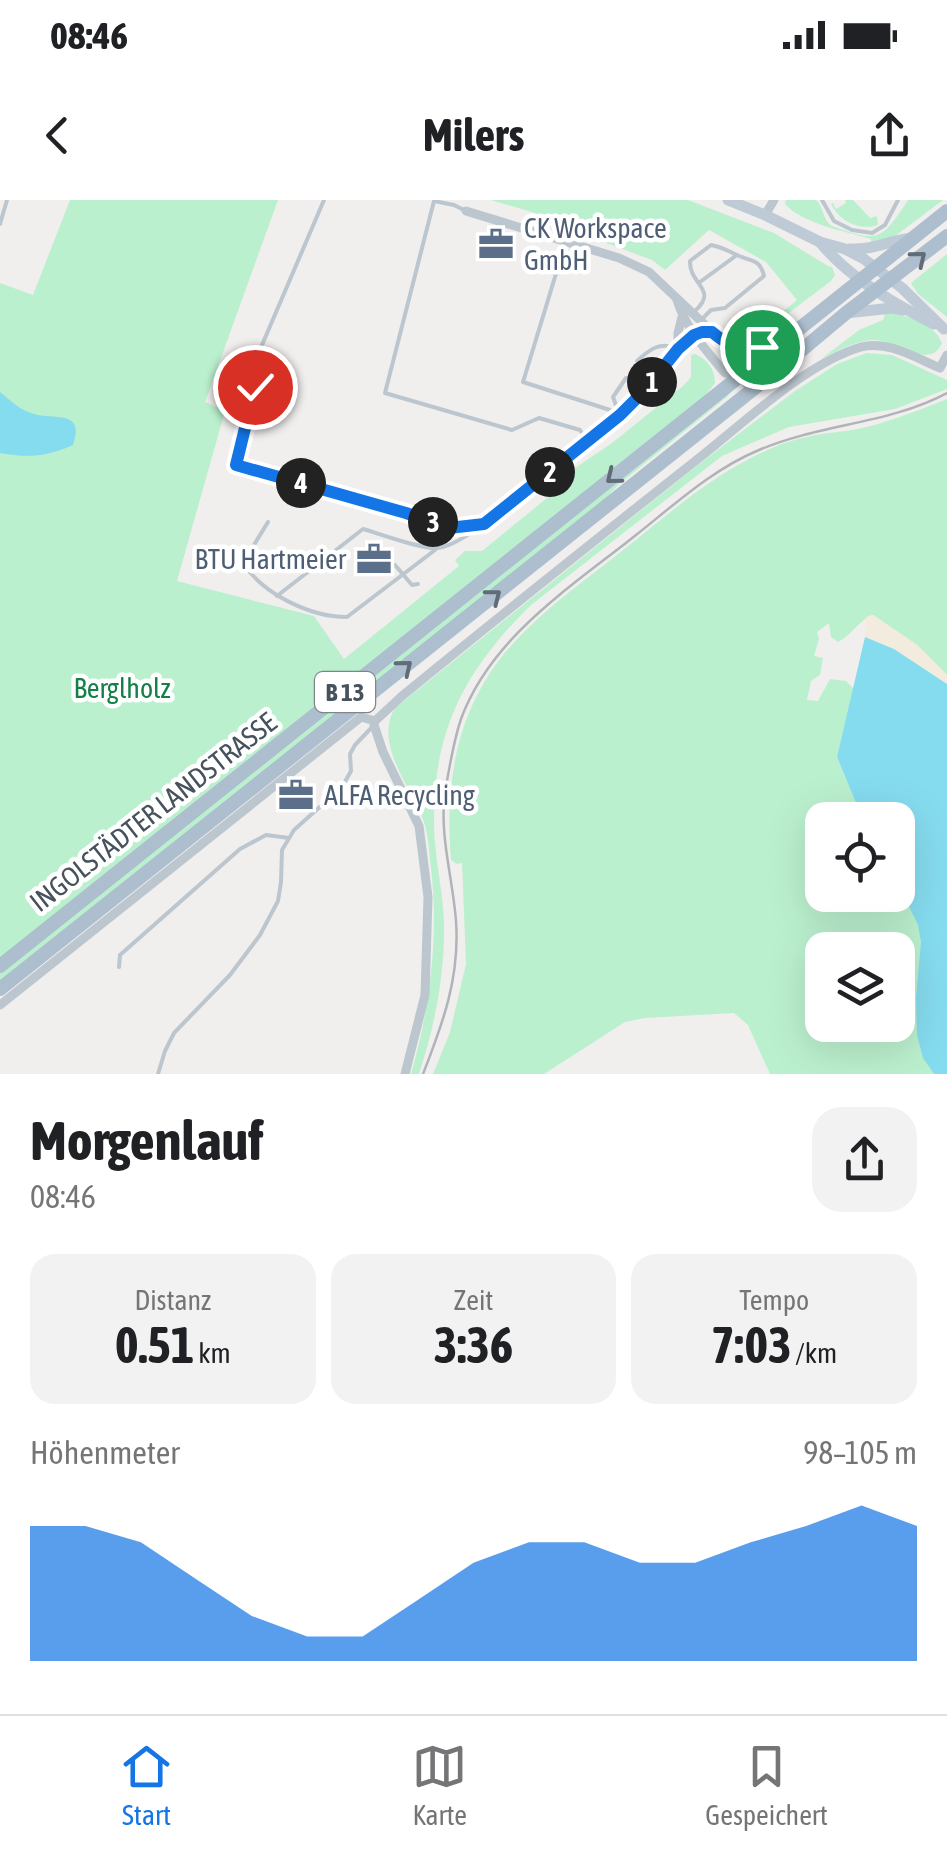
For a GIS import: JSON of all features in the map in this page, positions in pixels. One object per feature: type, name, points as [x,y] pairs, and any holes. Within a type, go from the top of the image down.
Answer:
[{"type":"main road","points":[[728,200],[820,242],[846,248],[870,249],[914,238]]},
{"type":"main road","name":"INGOLSTÄDTER LANDSTRASSE","points":[[0,966],[947,211]]},
{"type":"main road","name":"INGOLSTÄDTER LANDSTRASSE","points":[[0,990],[947,236]]},
{"type":"main road","points":[[820,242],[861,279],[945,330]]},
{"type":"main road","points":[[846,248],[891,280],[945,330]]},
{"type":"main road","points":[[846,313],[892,308],[908,311]]},
{"type":"street","points":[[765,215],[774,200]]},
{"type":"street","points":[[466,211],[566,240],[649,272],[722,341],[740,363],[740,376]]},
{"type":"street","points":[[678,300],[682,317],[725,373],[740,376],[752,390]]},
{"type":"street","points":[[682,317],[697,316]]},
{"type":"street","points":[[678,349],[682,317]]},
{"type":"street","points":[[620,415],[678,349],[694,335],[712,332]]},
{"type":"street","points":[[722,341],[748,350],[779,345]]},
{"type":"street","name":"INGOLSTÄDTER LANDSTRASSE","points":[[0,1005],[362,717],[374,723],[576,556],[820,366],[870,345],[889,347],[940,368],[947,354]]},
{"type":"street","points":[[374,723],[383,752],[419,826],[428,897],[426,994],[405,1074]]},
{"type":"lane","points":[[0,224],[7,200]]},
{"type":"lane","points":[[324,200],[259,352],[255,387],[236,465],[449,528],[484,524]]},
{"type":"lane","points":[[822,200],[834,221],[852,230],[872,233],[885,225],[898,200]]},
{"type":"lane","points":[[466,211],[431,201],[385,394],[512,430],[539,418],[580,430],[588,442]]},
{"type":"lane","points":[[566,240],[523,382],[620,415]]},
{"type":"lane","points":[[697,316],[706,295],[690,270],[690,261],[711,245],[727,248],[736,256]]},
{"type":"lane","points":[[697,316],[725,308],[764,276],[764,270],[744,256],[736,256],[699,284]]},
{"type":"lane","points":[[638,362],[658,346],[678,349]]},
{"type":"lane","points":[[620,415],[613,397],[626,378]]},
{"type":"lane","points":[[268,522],[243,564],[254,580],[277,596],[332,617],[347,616],[430,552],[468,536],[620,415]]},
{"type":"lane","points":[[277,596],[363,529],[440,549]]},
{"type":"lane","points":[[395,564],[412,586],[418,584]]},
{"type":"lane","points":[[158,1074],[174,1033],[230,975],[260,935],[278,901],[282,850],[294,830],[342,787],[351,771],[350,754],[374,723]]},
{"type":"lane","points":[[120,967],[120,955],[240,849],[266,835],[290,838]]},
{"type":"green space","name":"Berglholz","points":[[70,200],[278,200],[205,402],[225,411],[177,581],[314,616],[344,659],[459,566],[455,560],[465,551],[482,551],[563,485],[566,474],[683,386],[691,377],[691,355],[707,362],[715,383],[704,397],[0,958],[0,283],[33,295]]},
{"type":"green space","points":[[491,200],[688,200],[774,233],[832,267],[835,275],[750,339],[797,300],[766,262],[709,230],[665,270],[652,260],[601,241],[602,233]]},
{"type":"green space","points":[[786,200],[816,200],[832,226],[870,236],[884,231],[908,200],[943,200],[894,237],[871,245],[871,239],[802,217],[785,204]]},
{"type":"green space","points":[[845,200],[853,200],[870,218],[877,216],[878,225],[857,226],[845,220],[831,204],[836,209]]},
{"type":"green space","points":[[947,254],[947,317],[918,294],[911,283]]},
{"type":"green space","points":[[886,312],[933,330],[942,343],[937,351],[921,354],[872,340],[821,359],[859,330],[883,320]]},
{"type":"green space","points":[[867,353],[892,355],[947,380],[947,389],[895,409],[789,427],[722,456],[531,605],[471,677],[447,730],[435,789],[443,961],[425,1056],[419,1074],[411,1074],[431,972],[433,894],[424,822],[391,751],[389,722],[395,708],[795,391],[837,364]]},
{"type":"green space","points":[[733,389],[618,485],[598,507],[0,983],[0,973]]},
{"type":"green space","points":[[947,399],[947,675],[917,645],[873,615],[838,642],[831,637],[829,623],[817,632],[814,656],[823,658],[820,675],[811,681],[807,700],[818,701],[830,679],[846,681],[854,689],[837,757],[856,802],[805,802],[805,912],[913,912],[919,927],[921,960],[917,1026],[925,1058],[934,1074],[770,1074],[748,1025],[734,1013],[625,1022],[544,1074],[433,1074],[450,1032],[466,964],[462,863],[451,860],[449,828],[454,768],[470,711],[500,659],[559,600],[679,505],[733,468],[788,442],[893,419]]},
{"type":"sand","points":[[873,615],[917,645],[947,675],[947,684],[894,649],[865,637],[866,617]]},
{"type":"water","points":[[0,392],[29,412],[71,421],[76,434],[73,445],[37,455],[0,453]]},
{"type":"water","points":[[865,637],[894,649],[947,684],[947,1074],[934,1074],[923,1058],[917,1035],[921,942],[912,912],[915,912],[915,802],[856,802],[837,757]]},
{"type":"railway","points":[[423,1074],[453,981],[457,942],[444,825],[448,774],[461,719],[492,663],[512,638],[560,594],[726,467],[782,441],[902,411],[947,393]]},
{"type":"place","name":"CK Workspace GmbH","points":[[496,244]]},
{"type":"place","name":"BTU Hartmeier","points":[[374,559]]},
{"type":"place","name":"ALFA Recycling","points":[[296,795]]},
{"type":"route","points":[[255,387],[236,465],[449,528],[484,524],[633,404],[694,335],[712,332],[722,341],[748,350],[762,347]]}]
